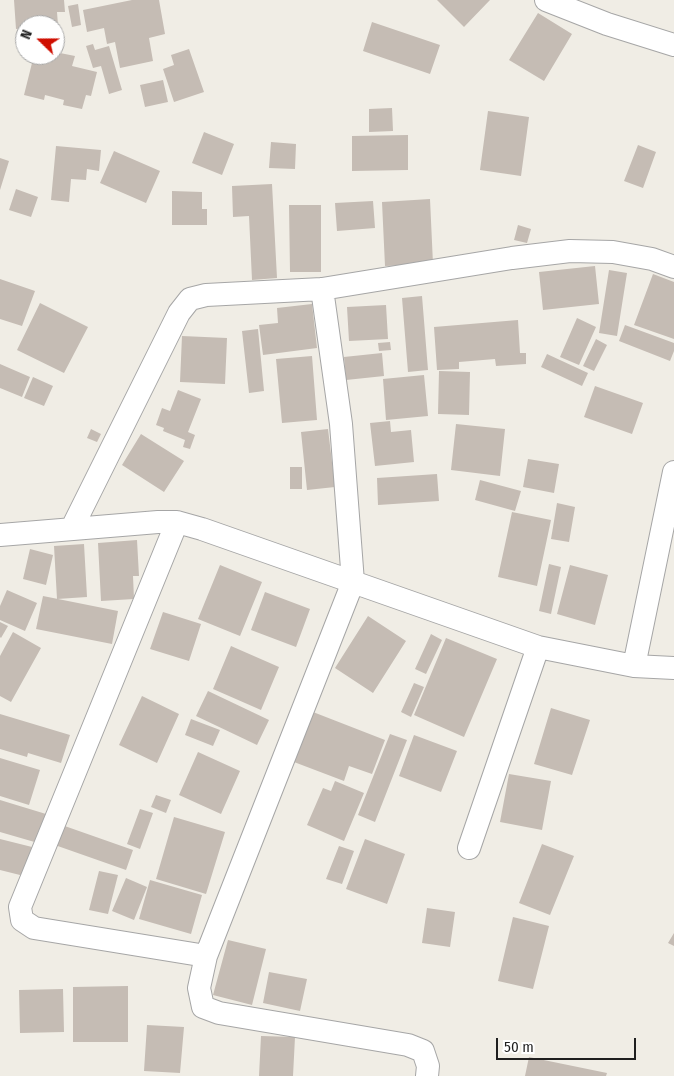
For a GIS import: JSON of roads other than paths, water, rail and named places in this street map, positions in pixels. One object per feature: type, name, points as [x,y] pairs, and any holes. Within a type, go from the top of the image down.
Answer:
[{"type":"street","points":[[546,0],[607,24],[674,45]]},
{"type":"street","points":[[72,528],[179,313],[190,299],[206,295],[322,289],[512,258],[570,251],[613,252],[652,259],[674,267]]},
{"type":"street","points":[[322,289],[341,424],[353,582],[206,956],[199,988],[203,1007],[219,1013],[408,1045],[423,1051],[428,1066],[427,1076]]},
{"type":"street","points":[[634,666],[674,472]]},
{"type":"street","points":[[177,522],[20,907],[22,920],[34,928],[206,956]]},
{"type":"street","points":[[0,535],[72,528],[177,522],[202,529],[538,647],[634,666],[674,668]]},
{"type":"street","points":[[469,848],[538,647]]}]
